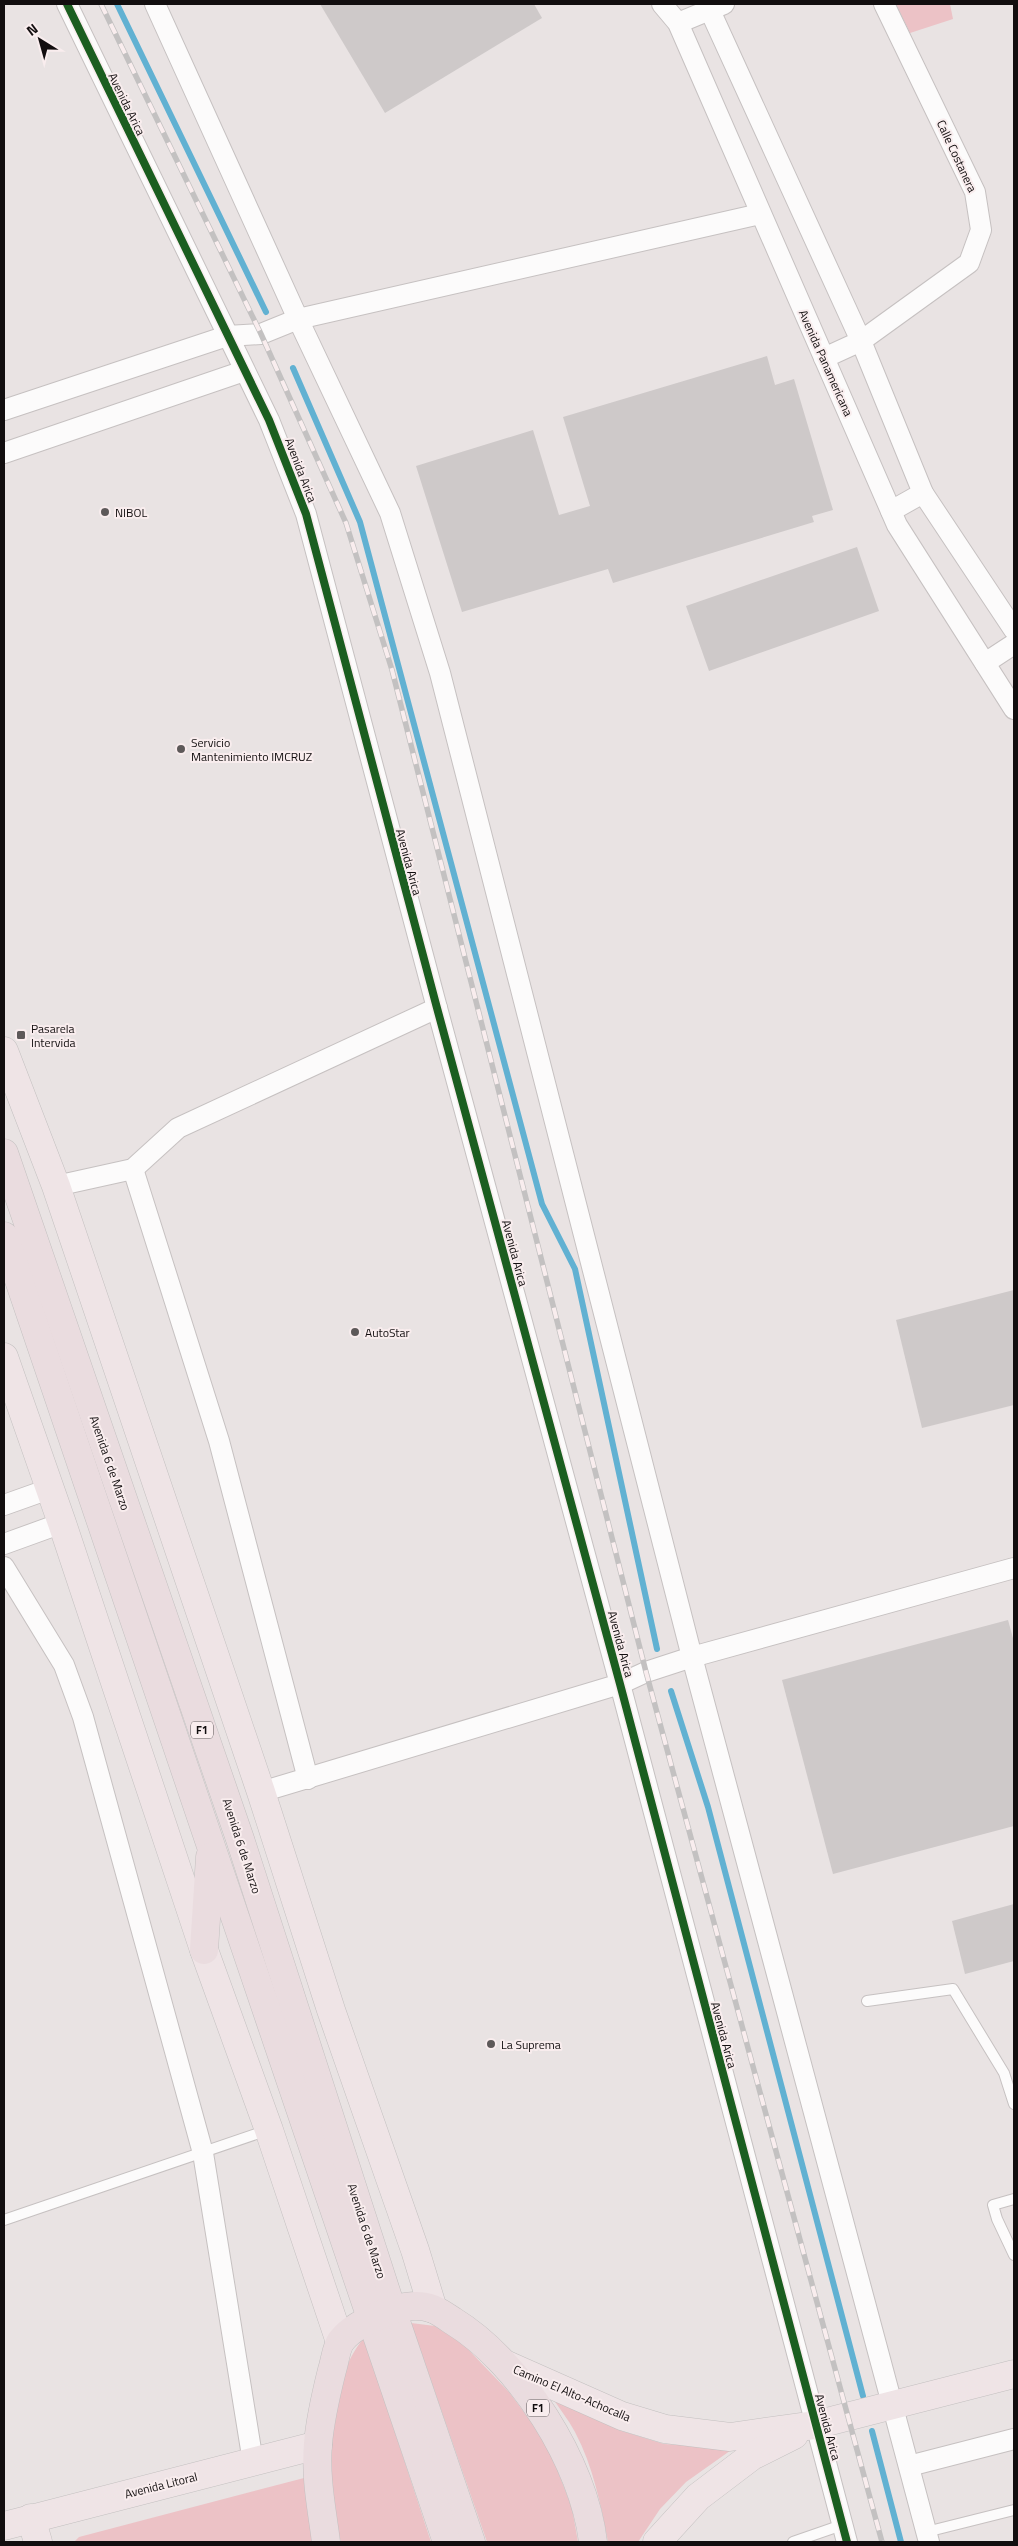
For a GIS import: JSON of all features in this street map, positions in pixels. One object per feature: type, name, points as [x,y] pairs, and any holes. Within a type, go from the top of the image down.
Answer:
[{"type":"highway","name":"Avenida 6 de Marzo","points":[[4,1153],[240,1839],[382,2314],[447,2542]]},
{"type":"highway","name":"Avenida 6 de Marzo","points":[[4,1236],[211,1846],[382,2314],[471,2542]]},
{"type":"highway","points":[[204,1950],[211,1846]]},
{"type":"highway","name":"F1","points":[[340,2342],[354,2328],[382,2314],[411,2306],[433,2309],[468,2330],[507,2365],[539,2409],[561,2446],[580,2492],[592,2542]]},
{"type":"highway","points":[[326,2542],[318,2482],[318,2445],[325,2397],[340,2342]]},
{"type":"main road","points":[[4,1052],[56,1186],[261,1792],[331,2010],[415,2250],[433,2309]]},
{"type":"main road","points":[[4,1357],[62,1524],[204,1950],[269,2130],[340,2342]]},
{"type":"main road","name":"Camino El Alto-Achocalla","points":[[507,2365],[622,2416],[665,2429],[730,2437],[815,2425],[1014,2374]]},
{"type":"main road","name":"Camino El Alto-Achocalla","points":[[657,2542],[698,2497],[752,2456],[815,2425]]},
{"type":"main road","name":"Avenida Litoral","points":[[4,2526],[35,2530],[253,2462],[318,2445]]},
{"type":"street","name":"Avenida Arica","points":[[67,4],[269,420],[306,514],[436,1008],[620,1684],[844,2534]]},
{"type":"street","points":[[155,4],[298,319],[390,512],[440,673],[692,1657],[928,2537]]},
{"type":"street","name":"Avenida Panamericana","points":[[662,4],[678,23],[897,525],[1014,709]]},
{"type":"street","name":"Calle Costanera","points":[[824,358],[862,341],[969,263],[981,230],[975,192],[884,4]]},
{"type":"street","points":[[678,23],[714,6],[862,341],[923,493],[1014,630]]},
{"type":"street","points":[[4,410],[227,336],[261,334],[298,319],[760,214]]},
{"type":"street","points":[[4,452],[244,371]]},
{"type":"street","points":[[891,511],[923,493]]},
{"type":"street","points":[[985,663],[1014,644]]},
{"type":"street","points":[[56,1186],[133,1169],[178,1128],[436,1008]]},
{"type":"street","points":[[133,1169],[219,1441],[308,1779]]},
{"type":"street","points":[[4,1505],[50,1489]]},
{"type":"street","points":[[4,1544],[62,1524]]},
{"type":"street","points":[[4,1567],[64,1665],[83,1717],[203,2153],[253,2462]]},
{"type":"street","points":[[261,1792],[620,1684],[646,1672],[692,1657],[1014,1568]]},
{"type":"street","points":[[909,2466],[1014,2439]]},
{"type":"lane","points":[[867,2001],[953,1990],[1004,2073],[1014,2104]]},
{"type":"lane","points":[[4,2220],[269,2130]]},
{"type":"lane","points":[[1014,2199],[993,2205],[997,2219],[1014,2255]]},
{"type":"lane","points":[[928,2537],[1014,2510]]},
{"type":"lane","points":[[793,2542],[844,2534]]},
{"type":"shaded area","points":[[896,4],[950,4],[953,19],[910,33]]},
{"type":"shaded area","points":[[411,2323],[435,2326],[463,2344],[509,2392],[547,2443],[572,2508],[578,2542],[487,2542]]},
{"type":"shaded area","points":[[364,2338],[431,2542],[341,2542],[335,2520],[332,2494],[331,2436],[341,2381],[351,2357]]},
{"type":"shaded area","points":[[551,2396],[622,2431],[664,2444],[734,2448],[686,2482],[660,2509],[638,2542],[608,2542],[587,2458],[572,2427]]},
{"type":"shaded area","points":[[304,2478],[314,2542],[74,2542],[79,2537]]},
{"type":"building","points":[[320,4],[534,4],[542,18],[385,113]]},
{"type":"building","points":[[767,356],[775,385],[794,379],[833,510],[812,516],[814,522],[613,583],[608,569],[462,612],[416,466],[533,430],[559,515],[590,506],[563,417]]},
{"type":"building","points":[[857,547],[879,611],[709,671],[686,606]]},
{"type":"building","points":[[1014,1290],[1014,1405],[922,1428],[896,1320]]},
{"type":"building","points":[[1008,1620],[1014,1642],[1014,1826],[833,1874],[782,1680]]},
{"type":"building","points":[[1014,1904],[1014,1961],[965,1974],[952,1921]]},
{"type":"waterway","points":[[117,4],[266,312]]},
{"type":"waterway","points":[[293,368],[360,522],[542,1204],[575,1269],[657,1649]]},
{"type":"waterway","points":[[671,1691],[708,1807],[863,2396]]},
{"type":"waterway","points":[[872,2431],[901,2542]]},
{"type":"railway","points":[[101,4],[261,334],[346,523],[392,670],[646,1672],[882,2542]]},
{"type":"cycle path","points":[[67,4],[269,420],[306,514],[437,1008],[620,1684],[847,2542]]},
{"type":"place","name":"NIBOL","points":[[105,512]]},
{"type":"place","name":"Servicio Mantenimiento IMCRUZ","points":[[181,749]]},
{"type":"place","name":"Pasarela Intervida","points":[[21,1035]]},
{"type":"place","name":"AutoStar","points":[[355,1332]]},
{"type":"place","name":"La Suprema","points":[[491,2044]]}]
